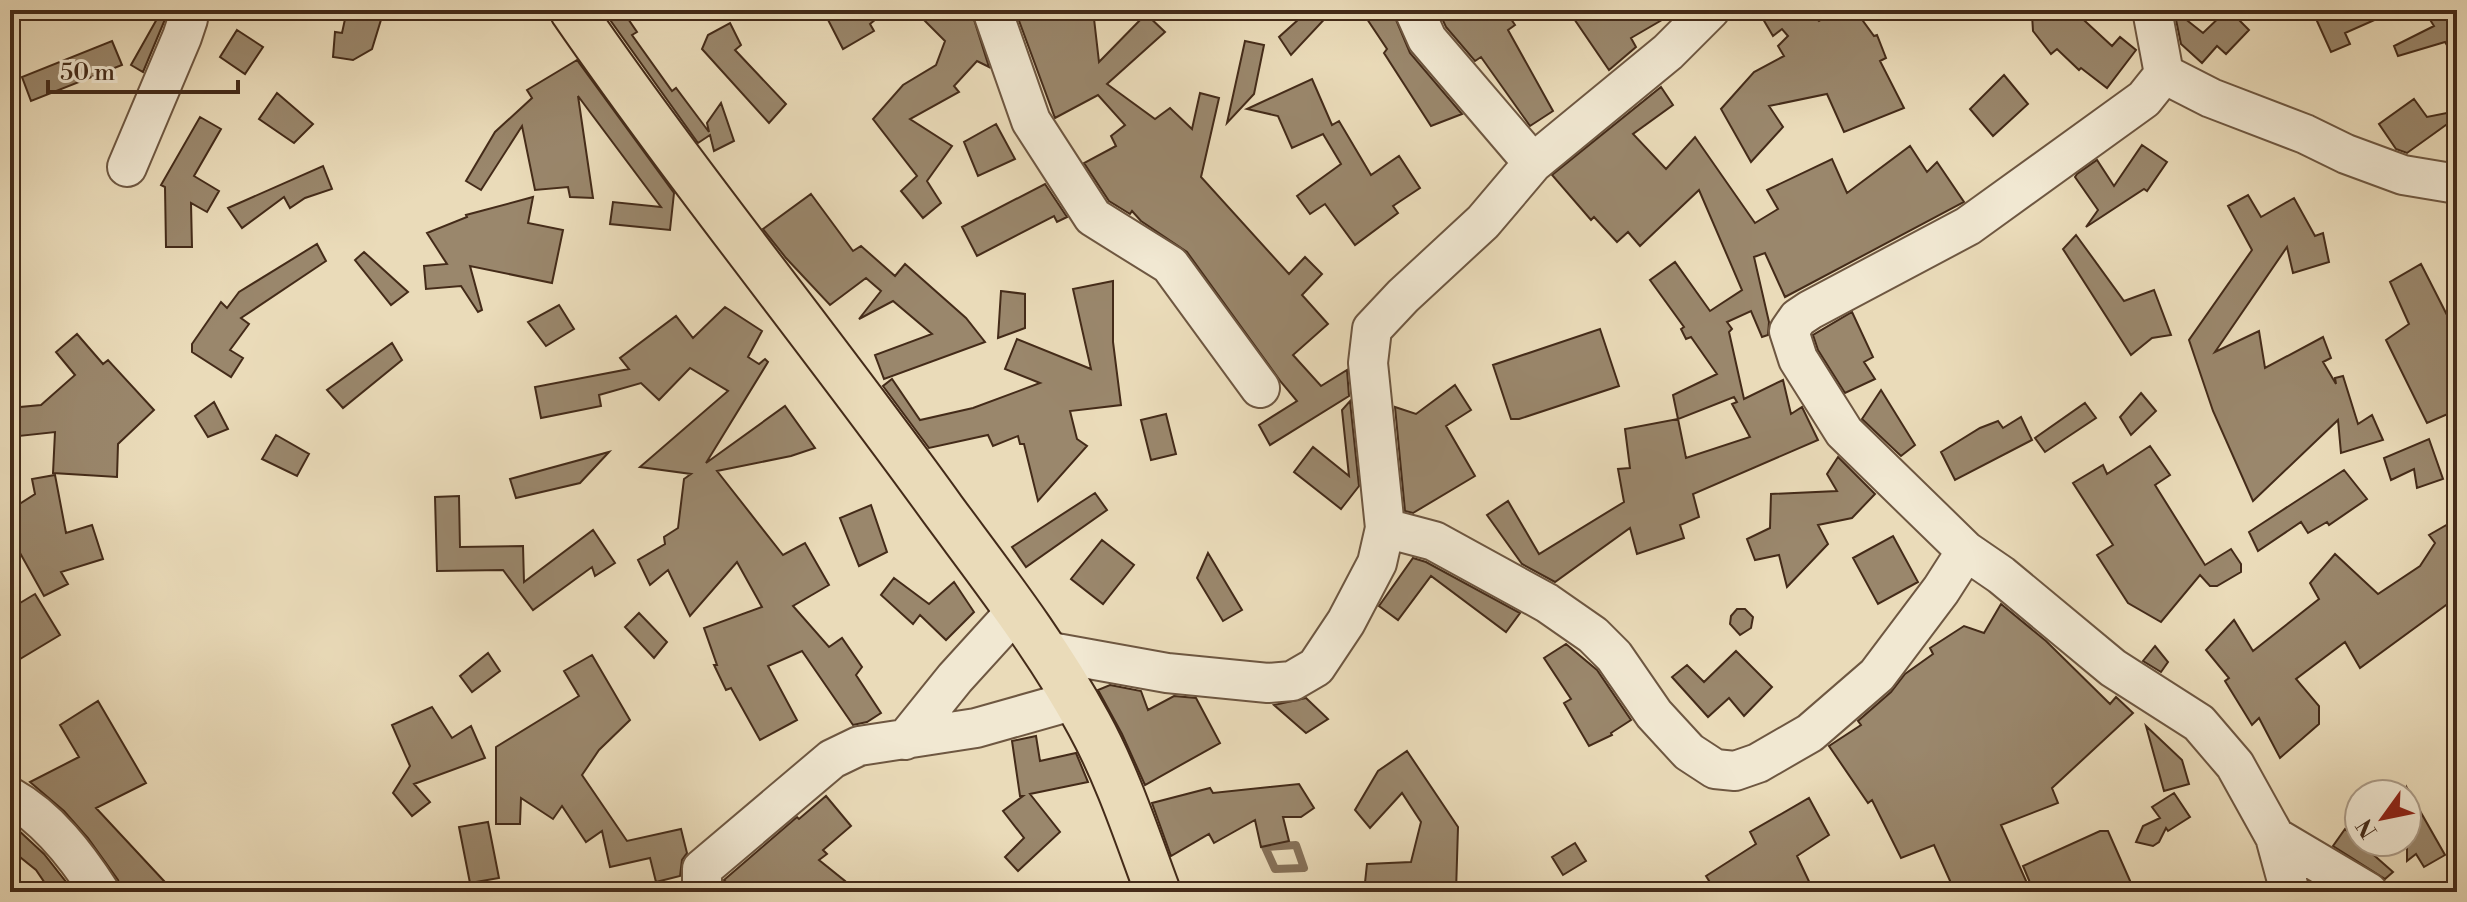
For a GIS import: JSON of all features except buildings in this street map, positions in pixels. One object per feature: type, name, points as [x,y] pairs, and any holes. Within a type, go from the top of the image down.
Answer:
[{"type":"main road","points":[[572,10],[884,428],[1045,651],[1090,726],[1122,796],[1158,892]]},
{"type":"street","points":[[127,167],[182,37],[188,19],[187,10]]},
{"type":"street","points":[[992,10],[1031,121],[1093,217],[1170,265],[1260,388]]},
{"type":"street","points":[[1414,10],[1427,39],[1533,163]]},
{"type":"street","points":[[1045,651],[1167,673],[1268,683],[1292,681],[1316,667],[1346,622],[1377,563],[1385,528],[1368,363],[1372,329],[1483,222],[1533,163],[1668,52],[1710,10]]},
{"type":"street","points":[[2152,10],[2164,74],[2144,99],[1968,226],[1810,310],[1798,318],[1789,331],[1798,359],[1844,432],[1966,551],[2001,575],[2113,668],[2199,723],[2235,765],[2275,837],[2290,892]]},
{"type":"street","points":[[2164,74],[2211,98],[2305,134],[2346,154],[2403,175],[2457,184]]},
{"type":"street","points":[[1385,528],[1434,541],[1547,603],[1593,635],[1614,656],[1654,714],[1689,752],[1715,769],[1735,771],[1758,763],[1810,733],[1877,675],[1941,590],[1966,551]]},
{"type":"street","points":[[905,740],[1016,611]]},
{"type":"street","points":[[702,892],[702,869],[832,759],[859,746],[976,728],[1075,700]]},
{"type":"street","points":[[10,797],[29,809],[70,850],[100,892]]},
{"type":"street","points":[[2275,837],[2368,892]]},
{"type":"waterway","points":[[1296,845],[1304,868],[1275,869],[1265,847],[1296,845]]}]
